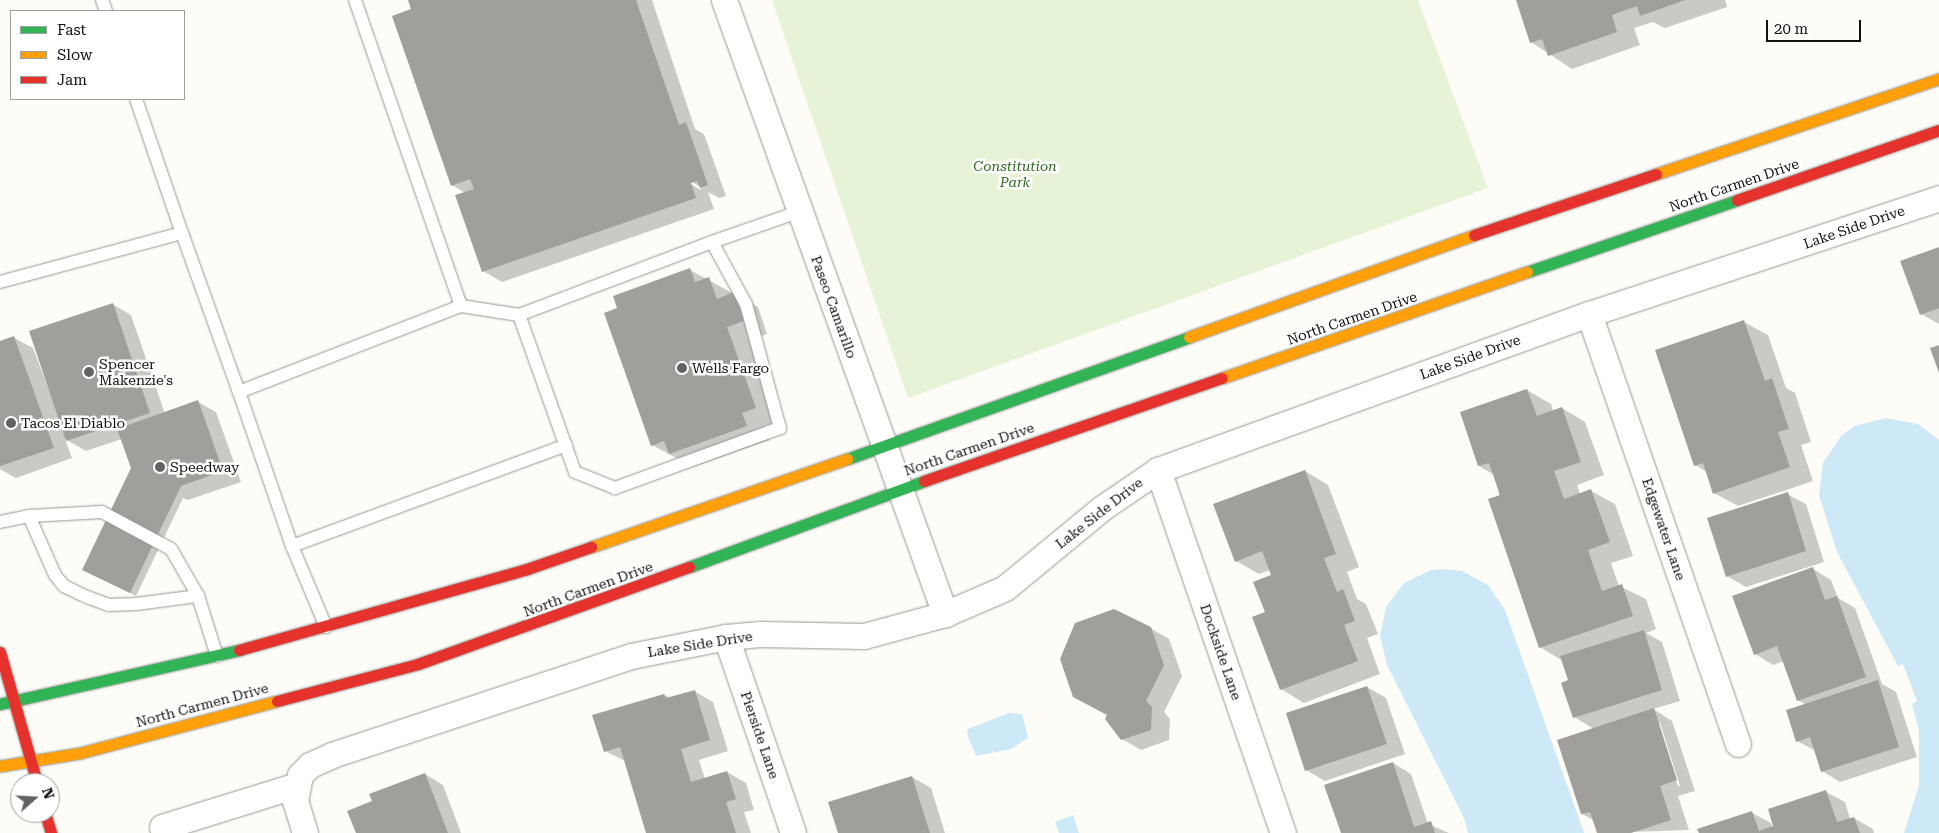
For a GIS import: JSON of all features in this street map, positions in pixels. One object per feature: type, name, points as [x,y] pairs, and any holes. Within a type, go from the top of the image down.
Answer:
[{"type":"main road","points":[[0,704],[218,656],[527,569],[885,446],[1442,246],[1939,79]]},
{"type":"main road","name":"North Carmen Drive","points":[[0,766],[80,753],[418,664],[523,629],[900,489],[1939,130]]},
{"type":"main road","points":[[0,652],[34,773]]},
{"type":"street","name":"Paseo Camarillo","points":[[724,0],[798,212],[945,614]]},
{"type":"street","name":"Lake Side Drive","points":[[297,785],[300,775],[310,765],[332,756],[631,656],[726,637],[760,634],[864,636],[945,614],[1005,588],[1102,508],[1158,470],[1589,314],[1938,199]]},
{"type":"street","name":"Edgewater Lane","points":[[1589,314],[1738,744]]},
{"type":"street","name":"Dockside Lane","points":[[1158,470],[1283,833]]},
{"type":"street","name":"Pierside Lane","points":[[726,637],[793,833]]},
{"type":"street","points":[[162,827],[297,785],[295,801],[305,833]]},
{"type":"lane","points":[[355,0],[461,306]]},
{"type":"lane","points":[[136,100],[292,546],[326,627]]},
{"type":"lane","points":[[239,392],[461,306],[519,315],[712,242],[798,212]]},
{"type":"lane","points":[[0,282],[182,233]]},
{"type":"lane","points":[[519,315],[575,472],[616,488],[780,428],[746,304],[712,242]]},
{"type":"lane","points":[[292,546],[566,445]]},
{"type":"lane","points":[[0,522],[29,516],[102,512],[171,549],[198,596],[218,656]]},
{"type":"lane","points":[[29,516],[55,575],[64,586],[87,597],[109,605],[136,604],[198,596]]},
{"type":"green space","name":"Constitution Park","points":[[772,0],[1418,0],[1488,188],[908,398]]},
{"type":"water","points":[[1886,418],[1918,424],[1939,440],[1939,833],[1904,833],[1919,785],[1919,731],[1912,704],[1917,701],[1903,664],[1898,666],[1837,552],[1819,495],[1823,463],[1841,436],[1854,426]]},
{"type":"water","points":[[1431,570],[1462,571],[1488,585],[1505,610],[1584,833],[1468,833],[1464,818],[1387,665],[1380,636],[1386,607],[1404,583]]},
{"type":"water","points":[[1009,713],[1022,714],[1028,738],[1011,749],[976,756],[967,734],[968,729]]},
{"type":"water","points":[[1073,815],[1079,833],[1059,833],[1055,822]]},
{"type":"building","points":[[408,0],[636,0],[679,125],[686,122],[708,185],[700,188],[697,181],[691,183],[696,198],[482,272],[455,195],[474,189],[470,179],[451,186],[392,16],[411,9]]},
{"type":"building","points":[[1516,0],[1685,0],[1640,16],[1637,6],[1612,15],[1617,32],[1548,56],[1542,39],[1530,43]]},
{"type":"building","points":[[1939,247],[1939,308],[1920,315],[1900,261]]},
{"type":"building","name":"Wells Fargo","points":[[690,268],[695,282],[709,277],[717,299],[734,292],[744,321],[727,327],[756,408],[742,413],[747,426],[669,454],[664,441],[651,446],[604,313],[617,308],[613,296]]},
{"type":"building","name":"Spencer Makenzie's","points":[[113,303],[150,413],[66,441],[29,331]]},
{"type":"building","points":[[1744,320],[1765,381],[1772,378],[1789,429],[1778,432],[1790,467],[1713,494],[1703,463],[1694,466],[1655,350]]},
{"type":"building","points":[[14,336],[54,448],[0,466],[0,341]]},
{"type":"building","points":[[1939,345],[1939,373],[1930,348]]},
{"type":"building","points":[[1527,389],[1537,416],[1562,407],[1581,462],[1554,471],[1564,499],[1591,489],[1610,542],[1588,550],[1602,591],[1622,584],[1633,616],[1539,648],[1488,499],[1500,495],[1489,463],[1478,466],[1460,412]]},
{"type":"building","points":[[198,400],[223,471],[181,486],[130,593],[82,570],[131,468],[117,429]]},
{"type":"building","points":[[1305,470],[1336,554],[1324,558],[1337,592],[1343,589],[1355,621],[1344,625],[1358,661],[1280,690],[1252,617],[1265,612],[1253,582],[1271,575],[1262,551],[1235,562],[1213,504]]},
{"type":"building","points":[[1788,492],[1806,551],[1726,577],[1707,518]]},
{"type":"building","points":[[1813,567],[1825,600],[1837,596],[1866,677],[1797,701],[1777,646],[1754,655],[1732,596]]},
{"type":"building","points":[[1114,609],[1151,627],[1164,665],[1146,701],[1152,707],[1151,730],[1121,740],[1105,719],[1107,715],[1073,697],[1060,659],[1075,623]]},
{"type":"building","points":[[1644,630],[1662,690],[1573,718],[1561,683],[1568,680],[1560,656]]},
{"type":"building","points":[[1878,680],[1899,747],[1821,772],[1810,737],[1796,742],[1786,710]]},
{"type":"building","points":[[1367,686],[1387,744],[1305,771],[1286,713]]},
{"type":"building","points":[[695,690],[710,740],[681,749],[691,782],[727,771],[736,799],[726,802],[736,833],[646,833],[620,747],[604,752],[592,715],[664,694],[666,698]]},
{"type":"building","points":[[1654,708],[1677,780],[1660,786],[1671,820],[1631,833],[1597,833],[1590,812],[1581,814],[1557,740]]},
{"type":"building","points":[[1393,762],[1414,827],[1431,821],[1435,833],[1341,833],[1324,785]]},
{"type":"building","points":[[425,773],[448,833],[356,833],[347,811],[372,801],[369,794]]},
{"type":"building","points":[[912,776],[930,833],[838,833],[828,802]]},
{"type":"building","points":[[1826,790],[1837,822],[1854,817],[1860,833],[1699,833],[1697,829],[1752,811],[1759,831],[1773,826],[1768,809]]},
{"type":"traffic: fast","points":[[1527,272],[1737,200]]},
{"type":"traffic: fast","points":[[847,459],[1189,337]]},
{"type":"traffic: fast","points":[[689,567],[924,481]]},
{"type":"traffic: fast","points":[[0,704],[239,650]]},
{"type":"traffic: slow","points":[[1656,174],[1939,79]]},
{"type":"traffic: slow","points":[[1189,337],[1474,235]]},
{"type":"traffic: slow","points":[[1222,378],[1527,272]]},
{"type":"traffic: slow","points":[[591,547],[847,459]]},
{"type":"traffic: slow","points":[[0,766],[80,753],[277,701]]},
{"type":"traffic: jam","points":[[1737,200],[1939,130]]},
{"type":"traffic: jam","points":[[1474,235],[1656,174]]},
{"type":"traffic: jam","points":[[924,481],[1222,378]]},
{"type":"traffic: jam","points":[[239,650],[527,569],[591,547]]},
{"type":"traffic: jam","points":[[277,701],[418,664],[689,567]]},
{"type":"traffic: jam","points":[[0,652],[34,773]]},
{"type":"traffic: jam","points":[[48,823],[51,833]]},
{"type":"place","name":"Wells Fargo","points":[[682,368]]},
{"type":"place","name":"Spencer Makenzie's","points":[[89,372]]},
{"type":"place","name":"Tacos El Diablo","points":[[11,423]]},
{"type":"place","name":"Speedway","points":[[160,467]]}]
